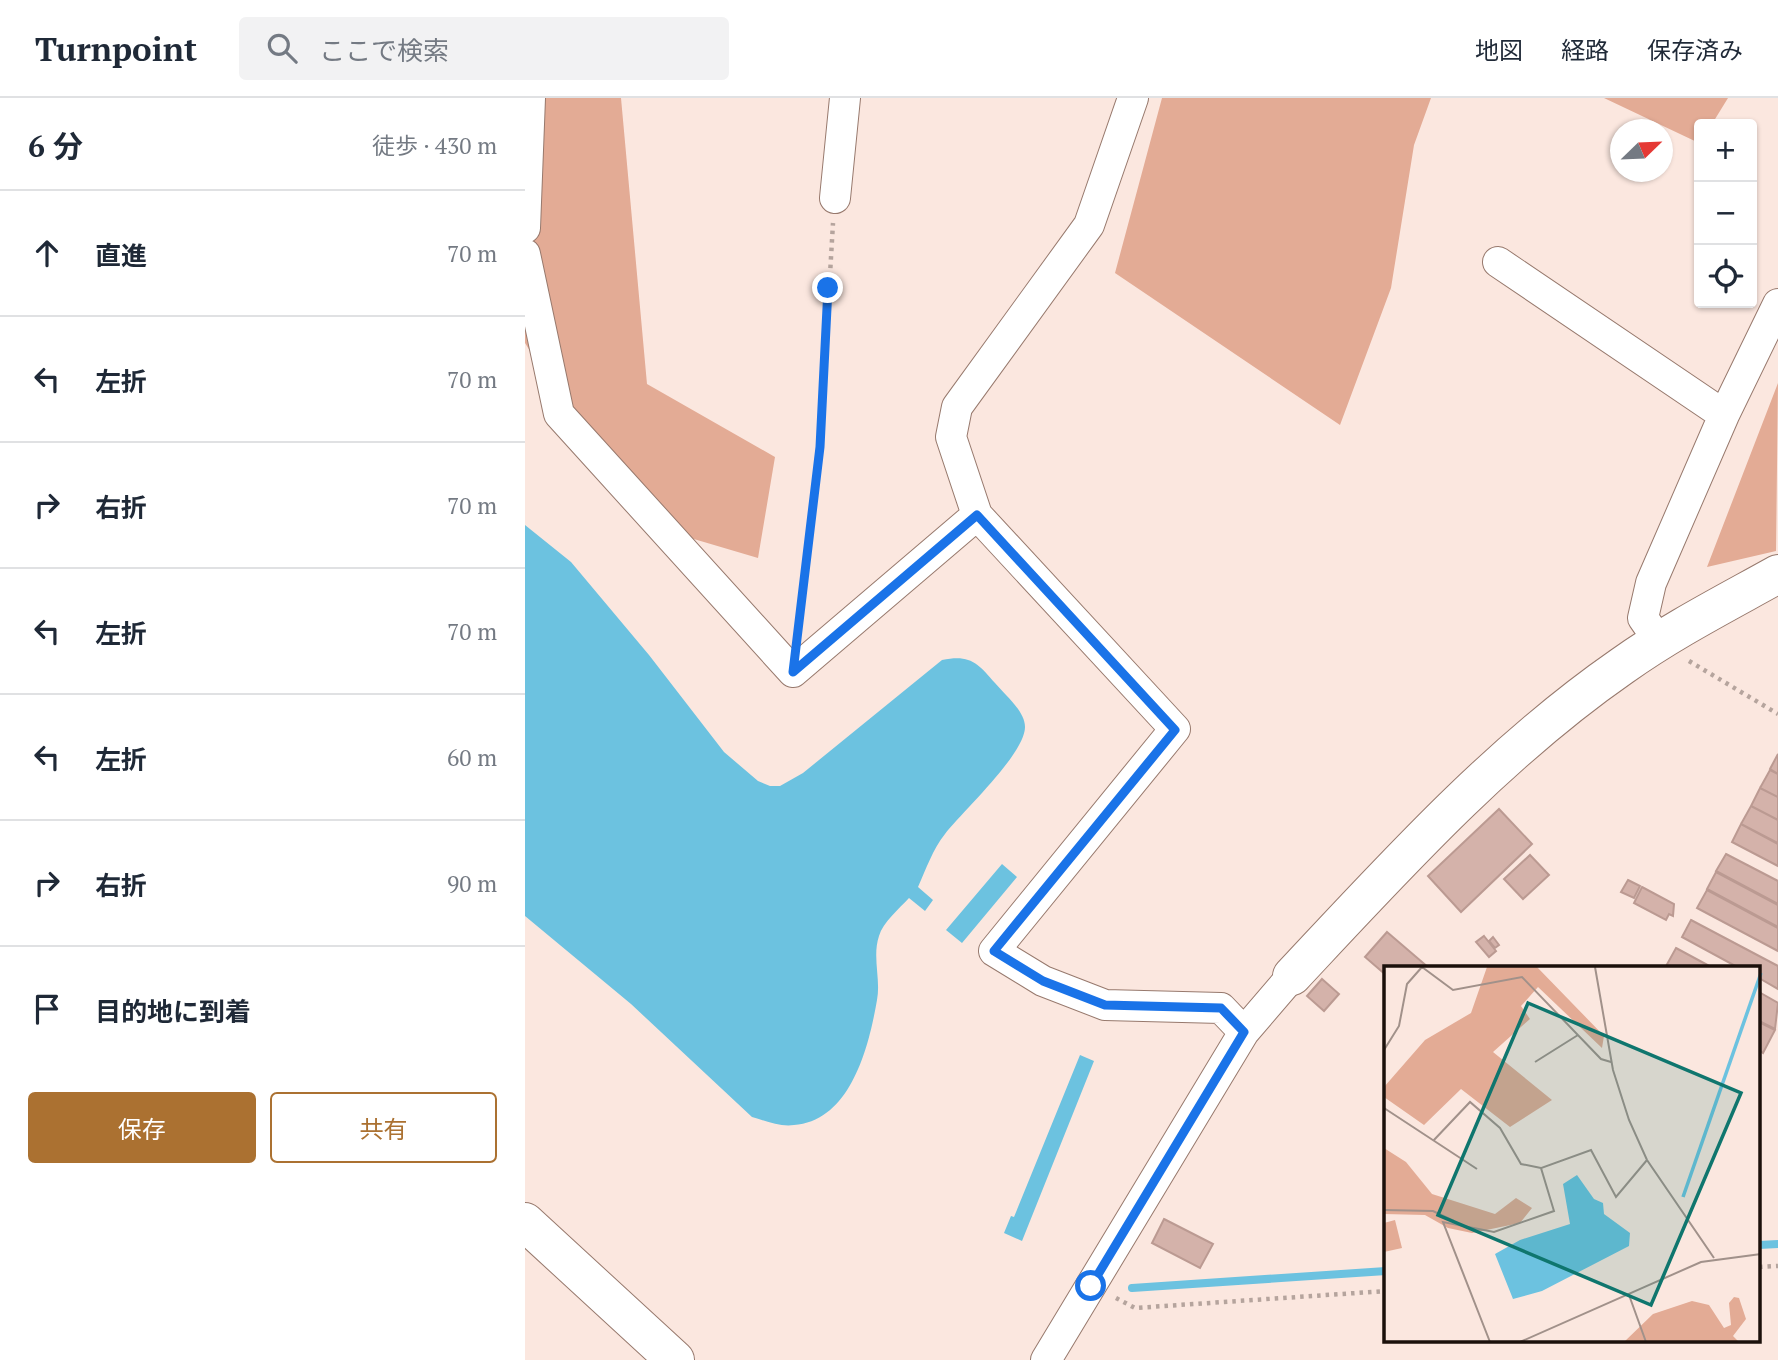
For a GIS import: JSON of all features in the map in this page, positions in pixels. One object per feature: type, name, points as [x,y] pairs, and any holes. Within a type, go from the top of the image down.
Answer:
[{"type":"street","points":[[525,228],[530,98]]},
{"type":"street","points":[[835,198],[845,98]]},
{"type":"street","points":[[1133,98],[1089,225],[957,407],[951,437],[977,515],[1175,730],[994,951],[1043,981],[1105,1005],[1221,1008],[1244,1032]]},
{"type":"street","points":[[525,254],[559,415],[793,672],[977,515]]},
{"type":"street","points":[[1498,262],[1724,415]]},
{"type":"street","points":[[1660,641],[1643,618],[1651,583],[1724,415],[1778,304]]},
{"type":"street","points":[[1045,1360],[1244,1032],[1292,976],[1408,853],[1528,742],[1620,667],[1778,573]]},
{"type":"street","points":[[526,1226],[675,1360]]},
{"type":"path","points":[[793,672],[820,447],[835,198]]},
{"type":"path","points":[[1660,641],[1778,714]]},
{"type":"path","points":[[1091,1286],[1135,1308],[1384,1292]]},
{"type":"shaded area","points":[[525,98],[621,98],[647,384],[775,457],[758,558],[660,529],[590,447],[525,343]]},
{"type":"shaded area","points":[[1162,98],[1431,98],[1414,145],[1391,288],[1340,425],[1115,273]]},
{"type":"shaded area","points":[[1604,98],[1728,98],[1715,119],[1694,119],[1694,141],[1673,131],[1673,119],[1648,119]]},
{"type":"shaded area","points":[[1778,383],[1776,551],[1707,567]]},
{"type":"water","points":[[525,525],[571,562],[649,655],[724,752],[758,781],[770,786],[780,786],[803,773],[942,660],[960,658],[978,665],[1022,715],[1025,727],[1015,752],[945,834],[930,859],[918,887],[933,900],[925,911],[909,898],[881,931],[876,952],[877,1000],[862,1059],[843,1096],[830,1110],[814,1120],[783,1125],[752,1117],[631,1004],[525,916]]},
{"type":"water","points":[[1002,864],[1017,877],[962,943],[946,930]]},
{"type":"water","points":[[1080,1055],[1094,1061],[1022,1241],[1004,1233],[1011,1216],[1014,1217]]},
{"type":"building","points":[[1778,754],[1778,774],[1770,769]]},
{"type":"building","points":[[1770,770],[1778,774],[1778,797],[1760,788]]},
{"type":"building","points":[[1760,788],[1778,797],[1778,820],[1751,806]]},
{"type":"building","points":[[1751,806],[1778,820],[1778,843],[1741,824]]},
{"type":"building","points":[[1499,809],[1532,844],[1461,912],[1428,876]]},
{"type":"building","points":[[1741,824],[1778,844],[1778,866],[1732,842]]},
{"type":"building","points":[[1726,854],[1778,881],[1778,904],[1716,871]]},
{"type":"building","points":[[1530,855],[1549,875],[1523,899],[1504,879]]},
{"type":"building","points":[[1716,872],[1778,905],[1778,927],[1707,889]]},
{"type":"building","points":[[1628,880],[1640,886],[1634,898],[1621,892]]},
{"type":"building","points":[[1642,887],[1674,904],[1673,916],[1669,914],[1666,920],[1634,903]]},
{"type":"building","points":[[1707,890],[1778,928],[1778,951],[1697,908]]},
{"type":"building","points":[[1691,920],[1778,966],[1778,989],[1761,979],[1761,966],[1735,966],[1682,937]]},
{"type":"building","points":[[1387,932],[1427,966],[1384,966],[1384,973],[1365,957]]},
{"type":"building","points":[[1484,936],[1496,951],[1489,957],[1476,942]]},
{"type":"building","points":[[1493,937],[1499,945],[1495,948],[1489,941]]},
{"type":"building","points":[[1676,948],[1709,966],[1666,966]]},
{"type":"building","points":[[1322,979],[1339,994],[1324,1011],[1307,996]]},
{"type":"building","points":[[1761,993],[1778,1003],[1775,1029],[1761,1022]]},
{"type":"building","points":[[1761,1023],[1775,1030],[1763,1053],[1761,1052]]},
{"type":"building","points":[[1164,1219],[1213,1244],[1200,1268],[1152,1243]]},
{"type":"waterway","points":[[1761,1245],[1778,1244]]},
{"type":"waterway","points":[[1132,1288],[1384,1271]]},
{"type":"route","points":[[828,288],[820,447],[793,672],[977,515],[1175,730],[994,951],[1043,981],[1105,1005],[1221,1008],[1244,1032],[1091,1286]]}]
